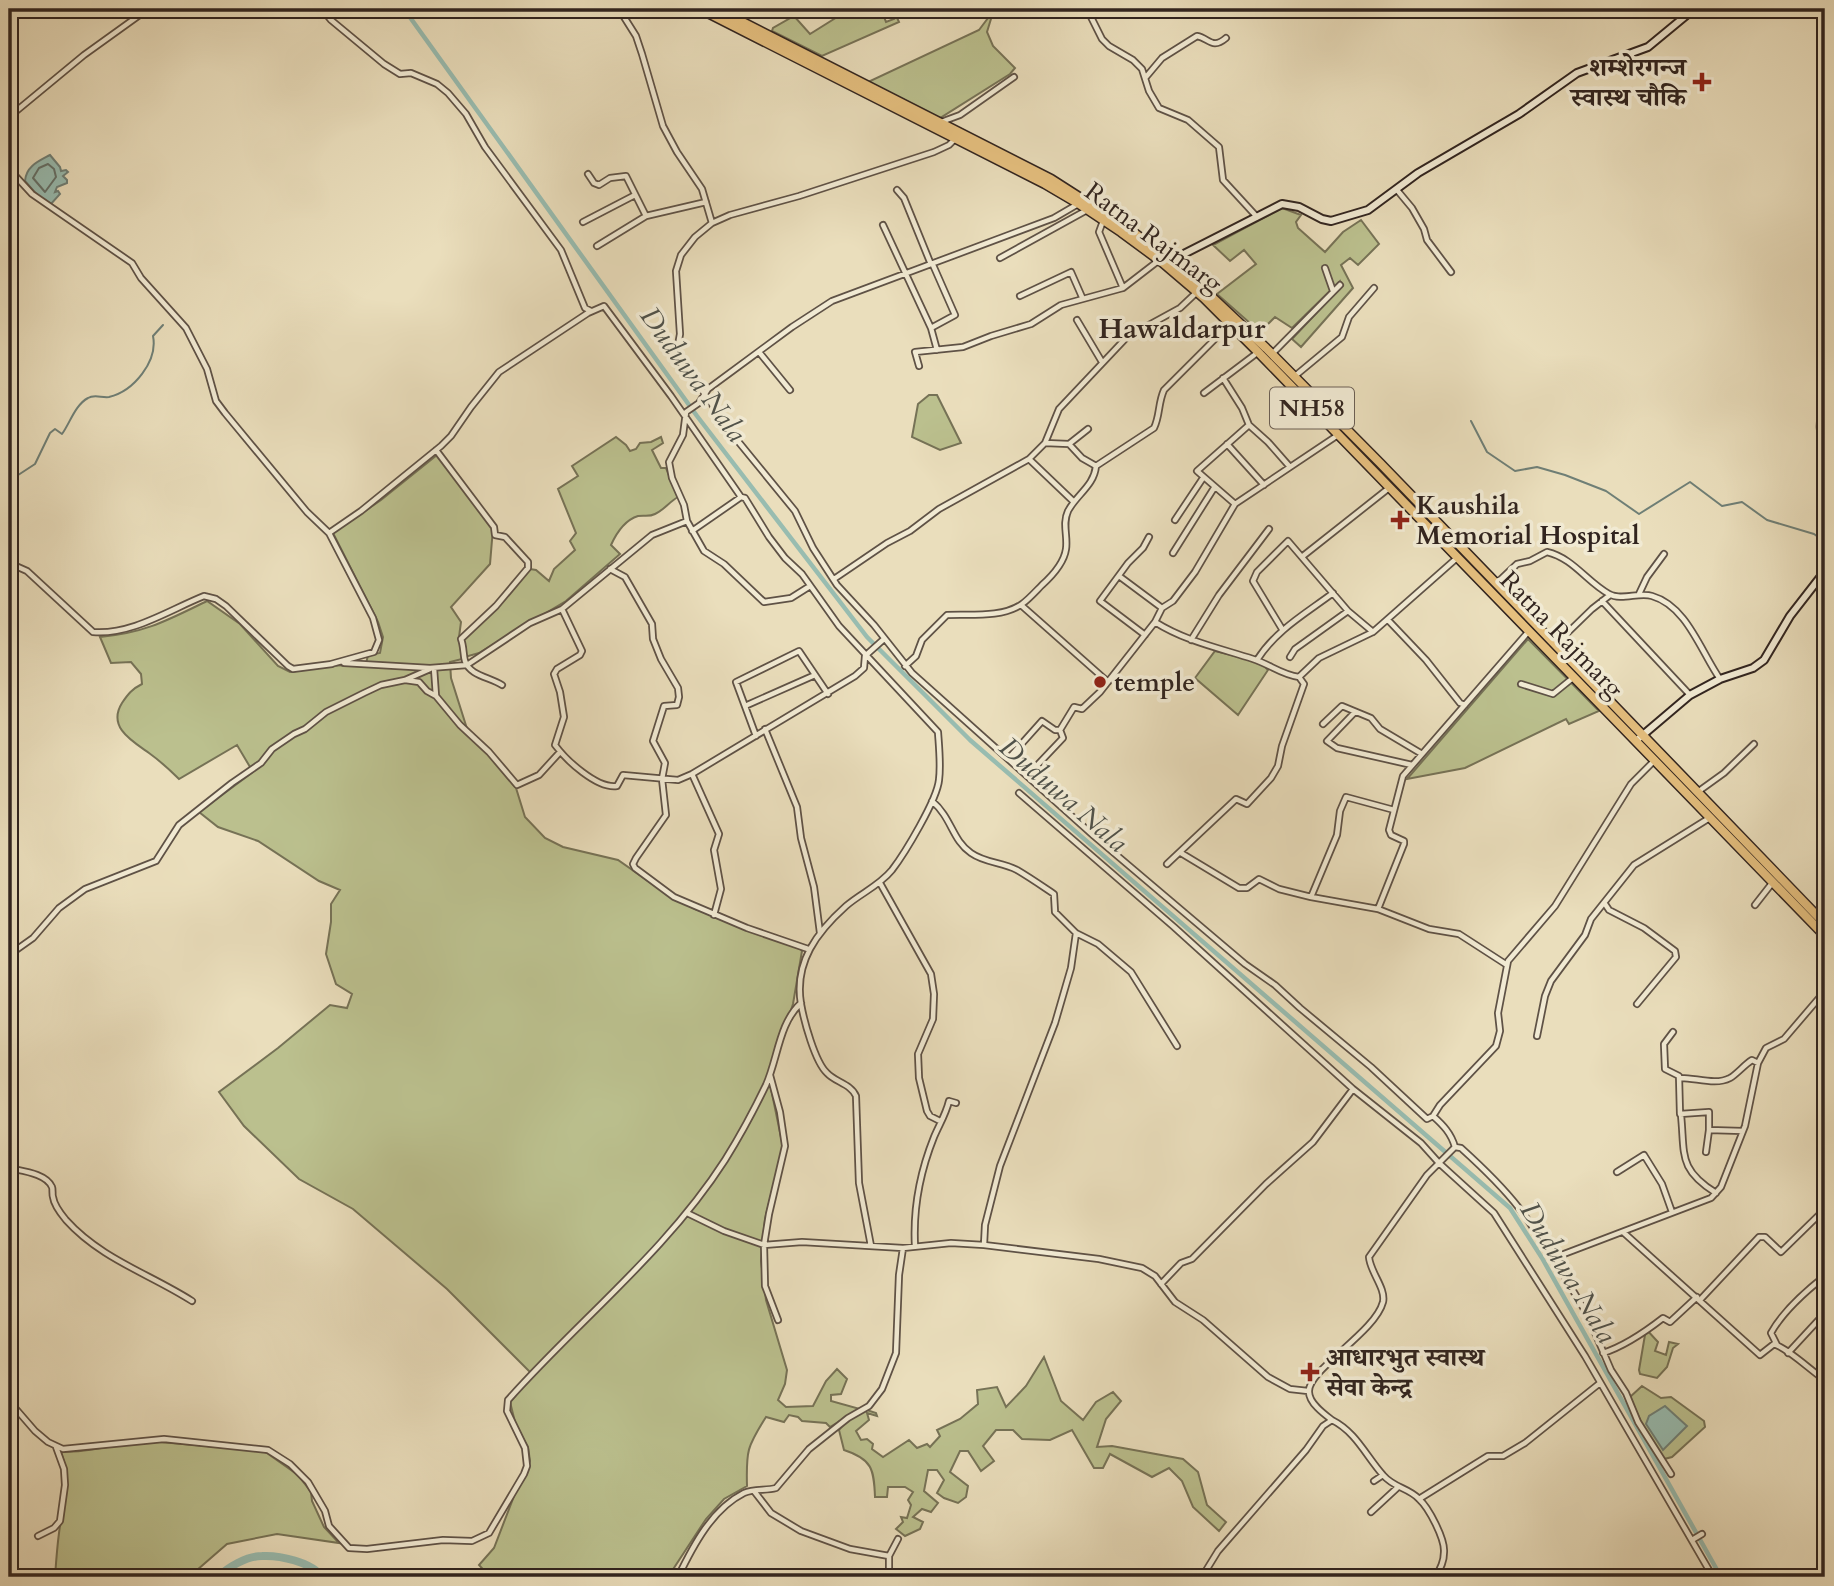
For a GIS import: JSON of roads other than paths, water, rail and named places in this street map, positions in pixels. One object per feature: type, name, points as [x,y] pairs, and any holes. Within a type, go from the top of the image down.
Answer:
[{"type":"highway","name":"Ratna Rajmarg","points":[[700,9],[1045,184],[1165,262],[1258,352],[1574,676],[1640,737]]},
{"type":"highway","name":"Ratna Rajmarg","points":[[717,9],[1051,179],[1119,222],[1295,376],[1555,644],[1712,817],[1825,936]]},
{"type":"highway","name":"Ratna Rajmarg","points":[[1658,757],[1699,792],[1825,924]]},
{"type":"street","points":[[9,117],[84,55],[148,9]]},
{"type":"street","points":[[322,9],[331,20],[383,64],[400,74],[411,73],[437,84],[448,93],[466,114],[485,147],[561,250],[585,308],[592,311]]},
{"type":"street","points":[[619,9],[639,45],[663,126],[702,189],[712,223]]},
{"type":"street","points":[[1087,9],[1102,39],[1133,60],[1146,77],[1149,91],[1159,107],[1188,120],[1219,147],[1223,180],[1257,217]]},
{"type":"street","points":[[919,366],[915,352],[963,347],[1031,324],[1061,305],[1082,297],[1123,288],[1165,262],[1282,204],[1331,221],[1368,210],[1418,173],[1519,114],[1577,73],[1648,47],[1694,9]]},
{"type":"street","points":[[1146,77],[1162,58],[1197,36],[1209,43],[1221,43],[1226,38]]},
{"type":"street","points":[[939,122],[960,114],[1014,77]]},
{"type":"street","points":[[956,139],[934,152],[712,223],[687,247],[681,255],[676,271],[680,334],[677,351],[737,440],[794,511],[813,548],[834,579],[905,666],[1027,776],[1245,964],[1275,985],[1371,1067],[1427,1119],[1433,1116],[1440,1105],[1496,1046],[1500,1031],[1498,1013],[1507,965],[1559,900],[1631,784],[1658,757]]},
{"type":"street","points":[[9,169],[32,194],[132,263],[141,278],[186,328],[207,369],[216,401],[307,512],[329,533],[373,618],[379,640],[374,652],[331,664]]},
{"type":"street","points":[[588,174],[594,183],[599,185],[610,178],[626,176],[646,216]]},
{"type":"street","points":[[897,190],[904,198],[955,316],[931,328]]},
{"type":"street","points":[[1396,190],[1412,208],[1427,240],[1451,272]]},
{"type":"street","points":[[583,222],[635,195]]},
{"type":"street","points":[[597,246],[646,216],[706,202]]},
{"type":"street","points":[[810,586],[792,598],[764,601],[704,551],[687,521],[684,505],[669,469],[669,462],[683,435],[687,412],[699,403],[704,393],[792,327],[832,301],[1054,218],[1079,204]]},
{"type":"street","points":[[1000,258],[1088,210]]},
{"type":"street","points":[[1104,220],[1099,232],[1123,288]]},
{"type":"street","points":[[883,225],[931,328],[937,351]]},
{"type":"street","points":[[1325,268],[1333,291]]},
{"type":"street","points":[[1020,296],[1071,272],[1082,297]]},
{"type":"street","points":[[1272,354],[1340,285]]},
{"type":"street","points":[[1295,376],[1342,337],[1349,317],[1374,288]]},
{"type":"street","points":[[834,579],[887,543],[910,531],[939,509],[1029,459],[1045,443],[1059,409],[1127,337],[1180,308],[1197,292]]},
{"type":"street","points":[[329,533],[361,511],[451,436],[499,372],[592,311],[604,306],[741,497],[751,506],[785,558],[802,574],[824,607],[865,656],[938,732],[940,780],[932,801],[906,848],[880,883],[846,906],[820,934],[808,949],[802,972],[801,1003],[820,1065],[829,1076],[854,1091],[856,1096],[859,1183],[871,1246]]},
{"type":"street","points":[[1077,320],[1102,362]]},
{"type":"street","points":[[1096,466],[1154,428],[1159,419],[1159,401],[1164,390],[1230,324]]},
{"type":"street","points":[[759,352],[790,390]]},
{"type":"street","points":[[1204,393],[1258,352]]},
{"type":"street","points":[[1223,377],[1249,425],[1290,467]]},
{"type":"street","points":[[1825,404],[1819,418],[1825,451]]},
{"type":"street","points":[[1235,504],[1197,471],[1249,425]]},
{"type":"street","points":[[1045,443],[1069,444],[1088,429]]},
{"type":"street","points":[[1027,776],[1063,738],[1060,730],[1070,711],[1074,707],[1082,709],[1108,682],[1155,622],[1162,608],[1173,601],[1195,572],[1235,504],[1338,435]]},
{"type":"street","points":[[1069,444],[1082,458],[1096,466]]},
{"type":"street","points":[[1227,444],[1264,485]]},
{"type":"street","points":[[436,450],[494,527],[495,535],[505,537],[529,566],[496,606],[461,638],[467,665],[474,673],[492,678],[502,685]]},
{"type":"street","points":[[1029,459],[1074,502]]},
{"type":"street","points":[[905,666],[916,656],[922,640],[947,615],[994,613],[1021,605],[1049,579],[1063,558],[1066,548],[1065,522],[1074,502],[1095,479],[1096,466]]},
{"type":"street","points":[[1175,520],[1203,478]]},
{"type":"street","points":[[1173,553],[1214,488]]},
{"type":"street","points":[[1303,556],[1390,488]]},
{"type":"street","points":[[692,531],[741,497]]},
{"type":"street","points":[[9,563],[27,571],[93,632],[116,631],[149,621],[204,596],[226,606],[293,669],[355,663],[432,668],[467,665],[530,623],[562,609],[652,535],[687,521]]},
{"type":"street","points":[[1191,639],[1269,528]]},
{"type":"street","points":[[1145,635],[1100,601],[1149,537]]},
{"type":"street","points":[[1282,629],[1254,581],[1257,572],[1288,541],[1348,611],[1373,632]]},
{"type":"street","points":[[1496,584],[1517,564],[1547,552],[1566,559],[1610,596]]},
{"type":"street","points":[[1639,594],[1647,577],[1664,554]]},
{"type":"street","points":[[1299,677],[1319,658],[1373,632],[1458,557]]},
{"type":"street","points":[[610,569],[625,577],[631,586],[652,624],[653,639],[679,692],[677,705],[664,706],[653,741],[666,763],[662,779],[666,814],[633,864],[674,897],[714,915],[808,949]]},
{"type":"street","points":[[1640,737],[1690,695],[1720,678],[1753,668],[1764,660],[1790,616],[1825,571]]},
{"type":"street","points":[[1119,576],[1162,608]]},
{"type":"street","points":[[1257,660],[1282,629],[1333,593]]},
{"type":"street","points":[[1555,644],[1610,596],[1652,596],[1666,603],[1679,615],[1720,678]]},
{"type":"street","points":[[1602,601],[1690,695]]},
{"type":"street","points":[[1021,605],[1108,682]]},
{"type":"street","points":[[562,609],[582,651],[554,674],[563,708],[562,726],[554,741],[560,752],[573,764],[608,787],[617,786],[623,775],[678,780],[692,774],[828,694],[864,668],[865,656],[884,639]]},
{"type":"street","points":[[1290,657],[1295,649],[1348,611]]},
{"type":"street","points":[[1388,620],[1426,660],[1460,703],[1465,705]]},
{"type":"street","points":[[1155,622],[1169,631],[1222,651],[1257,660],[1286,675],[1299,677],[1304,684],[1275,774],[1247,804],[1236,799],[1167,864]]},
{"type":"street","points":[[1378,909],[1404,844],[1389,830],[1403,776],[1530,631]]},
{"type":"street","points":[[756,736],[736,682],[799,651],[828,694]]},
{"type":"street","points":[[9,955],[33,938],[59,908],[85,890],[156,860],[179,825],[261,763],[272,749],[305,729],[326,712],[381,685],[405,680],[432,668]]},
{"type":"street","points":[[432,668],[436,696]]},
{"type":"street","points":[[745,706],[815,675]]},
{"type":"street","points":[[1521,684],[1553,694],[1574,676]]},
{"type":"street","points":[[405,680],[419,682],[436,696],[517,785],[539,775],[560,752]]},
{"type":"street","points":[[1323,724],[1342,706],[1371,718],[1380,729],[1422,754]]},
{"type":"street","points":[[1355,712],[1327,741],[1337,748],[1412,765]]},
{"type":"street","points":[[1008,759],[1042,721],[1055,730],[1060,730]]},
{"type":"street","points":[[765,729],[797,807],[801,838],[814,887],[820,934]]},
{"type":"street","points":[[1699,792],[1724,773],[1754,744]]},
{"type":"street","points":[[692,774],[719,834],[714,850],[721,889],[714,915]]},
{"type":"street","points":[[1018,793],[1174,927],[1353,1089],[1421,1143],[1494,1213],[1539,1281],[1713,1577]]},
{"type":"street","points":[[1311,897],[1337,835],[1340,811],[1346,797],[1394,810]]},
{"type":"street","points":[[932,801],[950,821],[957,838],[967,850],[986,861],[1016,870],[1054,894],[1055,912],[1076,933],[1098,944],[1131,972],[1177,1046]]},
{"type":"street","points":[[1537,1036],[1545,996],[1551,981],[1585,935],[1591,919],[1634,865],[1712,817]]},
{"type":"street","points":[[1181,853],[1239,888],[1247,888],[1259,879],[1279,889],[1378,909],[1429,929],[1459,934],[1507,965]]},
{"type":"street","points":[[1755,905],[1773,882]]},
{"type":"street","points":[[880,883],[931,974],[934,994],[933,1019],[918,1054],[918,1065],[927,1111],[930,1116],[940,1121]]},
{"type":"street","points":[[1605,904],[1609,910],[1644,928],[1675,951],[1676,957],[1637,1004]]},
{"type":"street","points":[[984,1245],[985,1225],[1000,1166],[1055,1023],[1071,968],[1076,933]]},
{"type":"street","points":[[1556,1257],[1711,1198],[1721,1186],[1743,1131],[1758,1063],[1766,1048],[1784,1039],[1825,991]]},
{"type":"street","points":[[10,1405],[35,1431],[56,1446],[73,1450],[164,1439],[268,1450],[290,1464],[308,1482],[325,1511],[329,1526],[349,1549],[443,1540],[472,1541],[482,1538],[495,1524],[527,1466],[525,1448],[507,1411],[508,1400],[597,1306],[652,1254],[687,1213],[726,1158],[770,1074],[790,1013],[801,1003]]},
{"type":"street","points":[[1673,1032],[1664,1044],[1665,1069],[1677,1073],[1679,1078],[1687,1170],[1699,1183],[1716,1193]]},
{"type":"street","points":[[1679,1078],[1690,1077],[1702,1081],[1729,1079],[1752,1060],[1758,1063]]},
{"type":"street","points":[[770,1074],[785,1146],[764,1245],[765,1286],[778,1320]]},
{"type":"street","points":[[1161,1284],[1181,1263],[1192,1259],[1266,1184],[1313,1142],[1353,1089]]},
{"type":"street","points":[[915,1246],[919,1187],[940,1121],[949,1101],[956,1103]]},
{"type":"street","points":[[1681,1115],[1709,1112],[1706,1152]]},
{"type":"street","points":[[1433,1116],[1453,1138],[1455,1147]]},
{"type":"street","points":[[1709,1130],[1743,1131]]},
{"type":"street","points":[[1435,1577],[1440,1568],[1444,1548],[1434,1521],[1419,1499],[1397,1488],[1382,1475],[1355,1437],[1311,1400],[1308,1391],[1317,1375],[1359,1336],[1380,1311],[1384,1297],[1369,1264],[1369,1257],[1427,1175],[1455,1147]]},
{"type":"street","points":[[1455,1147],[1461,1148],[1501,1186],[1556,1257],[1556,1264],[1587,1314],[1603,1353],[1626,1393],[1638,1422],[1671,1475]]},
{"type":"street","points":[[1618,1172],[1644,1155],[1662,1184],[1672,1212]]},
{"type":"street","points":[[9,1168],[35,1175],[48,1182],[53,1187],[53,1200],[57,1209],[67,1221],[112,1258],[192,1301]]},
{"type":"street","points":[[1603,1353],[1640,1335],[1663,1318],[1670,1322],[1698,1299],[1759,1237],[1765,1237],[1781,1252],[1825,1209]]},
{"type":"street","points":[[687,1213],[734,1235],[764,1245],[802,1242],[903,1248],[951,1243],[984,1245],[1099,1259],[1142,1268],[1154,1276],[1175,1302],[1203,1320],[1268,1377],[1290,1389],[1308,1391]]},
{"type":"street","points":[[1623,1232],[1760,1355],[1774,1344],[1825,1380]]},
{"type":"street","points":[[678,1577],[710,1521],[746,1492],[776,1488],[809,1449],[848,1418],[869,1406],[883,1389],[896,1353],[899,1275],[903,1248]]},
{"type":"street","points":[[1777,1346],[1771,1333],[1775,1325],[1825,1276]]},
{"type":"street","points":[[1788,1353],[1825,1313]]},
{"type":"street","points":[[1818,1375],[1825,1365]]},
{"type":"street","points":[[1419,1499],[1488,1456],[1503,1456],[1525,1443],[1600,1383]]},
{"type":"street","points":[[1202,1577],[1219,1551],[1306,1450],[1323,1426],[1332,1420]]},
{"type":"street","points":[[38,1536],[54,1528],[60,1521],[65,1485],[64,1469],[56,1446]]},
{"type":"street","points":[[1374,1481],[1382,1475]]},
{"type":"street","points":[[1371,1512],[1397,1488]]},
{"type":"street","points":[[754,1491],[771,1513],[801,1531],[850,1549],[889,1556]]},
{"type":"street","points":[[1692,1540],[1702,1534]]},
{"type":"street","points":[[886,1577],[889,1556],[898,1539]]},
{"type":"water","points":[[50,155],[61,171],[68,172],[63,176],[67,183],[57,187],[55,192],[60,194],[51,204],[38,196],[25,181],[30,168]]},
{"type":"water","points":[[1665,1406],[1687,1426],[1663,1450],[1646,1424],[1649,1416]]},
{"type":"waterway","name":"Duduwa Nala","points":[[404,9],[697,416],[867,637],[970,740],[1510,1208],[1542,1258],[1721,1577]]},
{"type":"waterway","points":[[9,481],[35,464],[50,433],[55,429],[62,434],[83,401],[93,396],[109,397],[118,394],[135,382],[148,365],[154,346],[153,336],[163,325]]},
{"type":"waterway","points":[[1471,421],[1487,452],[1515,471],[1537,467],[1565,475],[1606,491],[1639,514],[1690,482],[1722,506],[1742,502],[1767,520],[1814,534],[1825,542]]},
{"type":"waterway","points":[[218,1577],[238,1563],[262,1556],[295,1560],[311,1567],[322,1577]]},
{"type":"place","name":"शम्शेरगन्ज स्वास्थ चौकि","points":[[1702,82]]},
{"type":"place","name":"Kaushila Memorial Hospital","points":[[1400,520]]},
{"type":"place","name":"temple","points":[[1100,682]]},
{"type":"place","name":"आधारभुत स्वास्थ सेवा केन्द्र","points":[[1310,1372]]},
{"type":"district","name":"Hawaldarpur","points":[[1182,328]]}]
